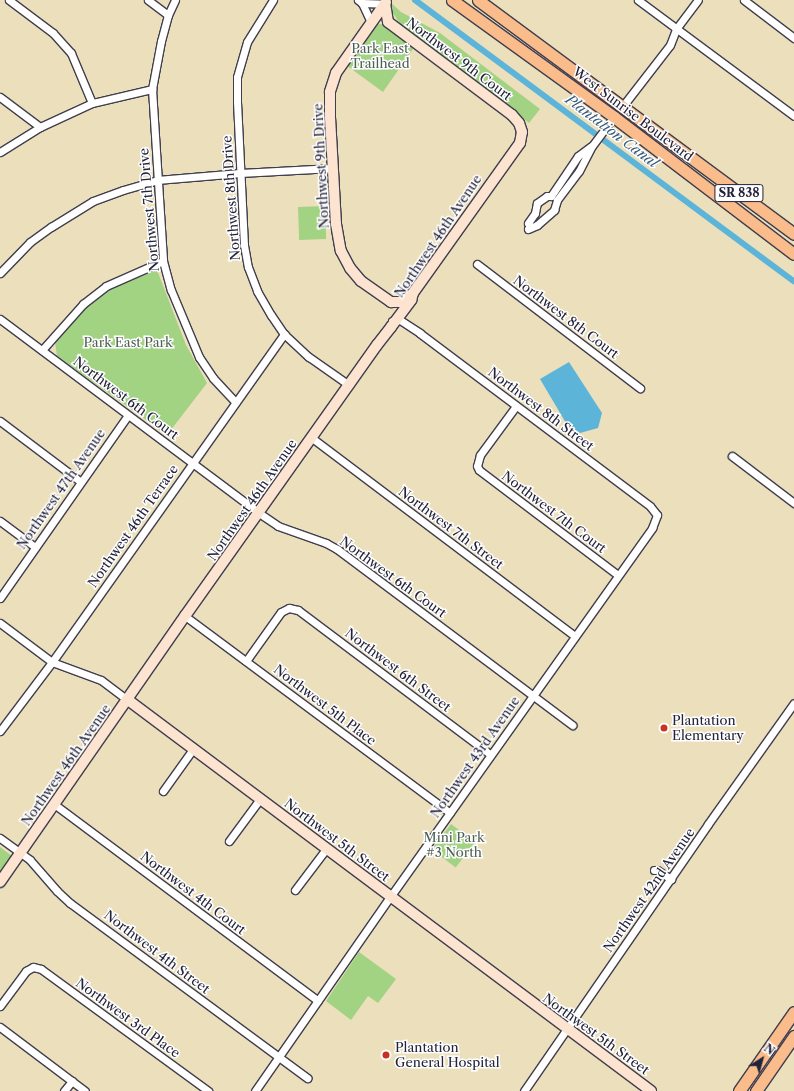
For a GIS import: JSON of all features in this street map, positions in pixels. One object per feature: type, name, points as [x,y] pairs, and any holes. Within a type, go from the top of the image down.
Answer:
[{"type":"main road","name":"West Sunrise Boulevard","points":[[452,0],[600,106],[611,121],[794,254]]},
{"type":"main road","name":"West Sunrise Boulevard","points":[[478,0],[794,234]]},
{"type":"main road","points":[[600,106],[617,108],[622,107]]},
{"type":"main road","points":[[611,121],[621,113],[632,115]]},
{"type":"main road","points":[[772,237],[794,240]]},
{"type":"main road","points":[[739,1091],[794,1012]]},
{"type":"main road","points":[[756,1091],[794,1036]]},
{"type":"street","points":[[9,0],[52,32],[71,54],[92,103]]},
{"type":"street","points":[[148,0],[168,15]]},
{"type":"street","name":"Northwest 7th Drive","points":[[175,0],[168,15],[154,69],[152,89],[163,262],[170,290],[199,357],[213,378],[235,402]]},
{"type":"street","name":"Northwest 8th Drive","points":[[273,0],[248,42],[237,77],[244,245],[248,267],[257,291],[270,315],[284,334],[309,357],[349,385]]},
{"type":"street","points":[[638,0],[794,116]]},
{"type":"street","points":[[622,107],[670,45],[676,29],[698,0]]},
{"type":"street","points":[[744,0],[794,38]]},
{"type":"street","points":[[386,2],[360,2],[371,22],[388,22]]},
{"type":"street","name":"Northwest 9th Court","points":[[386,2],[388,22],[512,115],[519,123],[522,132]]},
{"type":"street","name":"Northwest 9th Drive","points":[[386,2],[336,73],[330,92],[330,117],[336,224],[341,251],[350,268],[361,281],[391,302]]},
{"type":"street","points":[[0,152],[40,127],[92,103],[152,89]]},
{"type":"street","points":[[0,97],[40,127]]},
{"type":"street","points":[[592,146],[578,156],[551,196],[547,196],[537,203],[535,213],[528,223],[529,228],[534,227],[544,220],[554,210],[557,200],[579,171],[592,146],[611,121]]},
{"type":"street","name":"Northwest 46th Avenue","points":[[0,882],[185,616],[391,324],[404,309],[413,293],[520,143],[522,132]]},
{"type":"street","points":[[0,273],[30,242],[72,213],[93,201],[117,192],[157,180],[240,173],[333,168]]},
{"type":"street","points":[[535,213],[544,220]]},
{"type":"street","points":[[42,350],[83,304],[106,286],[163,262]]},
{"type":"street","name":"Northwest 8th Court","points":[[477,264],[640,388]]},
{"type":"street","points":[[391,324],[394,312],[391,302],[402,302],[413,293]]},
{"type":"street","points":[[404,309],[403,318],[408,326]]},
{"type":"street","name":"Northwest 6th Court","points":[[0,319],[259,513],[278,526],[326,543],[338,549],[572,725]]},
{"type":"street","name":"Northwest 8th Street","points":[[391,324],[408,326],[650,506],[657,515]]},
{"type":"street","name":"Northwest 46th Terrace","points":[[0,731],[52,662],[284,334]]},
{"type":"street","name":"Northwest 7th Court","points":[[516,406],[480,455],[477,466],[483,474],[618,575]]},
{"type":"street","name":"Northwest 47th Avenue","points":[[0,598],[128,415]]},
{"type":"street","points":[[0,421],[81,482]]},
{"type":"street","name":"Northwest 7th Street","points":[[312,438],[575,636]]},
{"type":"street","points":[[732,456],[794,503]]},
{"type":"street","name":"Northwest 43rd Avenue","points":[[255,1091],[390,897],[652,528],[657,515]]},
{"type":"street","points":[[0,521],[35,547]]},
{"type":"street","name":"Northwest 6th Street","points":[[246,661],[281,612],[289,608],[298,610],[491,755]]},
{"type":"street","name":"Northwest 5th Place","points":[[185,616],[450,813]]},
{"type":"street","name":"Northwest 5th Street","points":[[0,622],[52,662],[101,680],[651,1091]]},
{"type":"street","name":"Northwest 42nd Avenue","points":[[524,1091],[794,703]]},
{"type":"street","points":[[163,791],[193,749]]},
{"type":"street","points":[[229,841],[260,798]]},
{"type":"street","name":"Northwest 4th Court","points":[[54,804],[318,1001]]},
{"type":"street","name":"Northwest 4th Street","points":[[0,838],[21,853],[40,870],[57,891],[70,903],[307,1078]]},
{"type":"street","points":[[295,890],[326,849]]},
{"type":"street","points":[[654,870],[657,870],[671,879]]},
{"type":"street","name":"Northwest 3rd Place","points":[[0,1006],[26,970],[33,967],[41,969],[208,1091]]},
{"type":"street","points":[[0,1027],[85,1091]]},
{"type":"street","points":[[64,1091],[72,1081]]},
{"type":"green space","points":[[377,0],[388,0],[401,12],[440,33],[540,109],[529,123],[401,26],[395,16]]},
{"type":"green space","name":"Park East Trailhead","points":[[379,24],[386,25],[415,46],[383,92],[346,65],[367,28]]},
{"type":"green space","points":[[325,206],[326,239],[299,240],[298,207]]},
{"type":"green space","name":"Park East Park","points":[[157,270],[186,345],[207,383],[167,435],[57,356],[55,342],[88,305],[115,287]]},
{"type":"green space","name":"Mini Park #3 North","points":[[451,824],[475,842],[456,868],[432,850]]},
{"type":"green space","points":[[0,847],[13,857],[0,875]]},
{"type":"green space","points":[[359,952],[396,979],[378,1003],[368,996],[351,1020],[326,1001]]},
{"type":"water","points":[[569,362],[602,413],[598,428],[580,433],[566,423],[540,379]]},
{"type":"waterway","name":"Plantation Canal","points":[[415,0],[794,281]]},
{"type":"place","name":"Plantation Elementary","points":[[664,728]]},
{"type":"place","name":"Plantation General Hospital","points":[[386,1055]]}]
